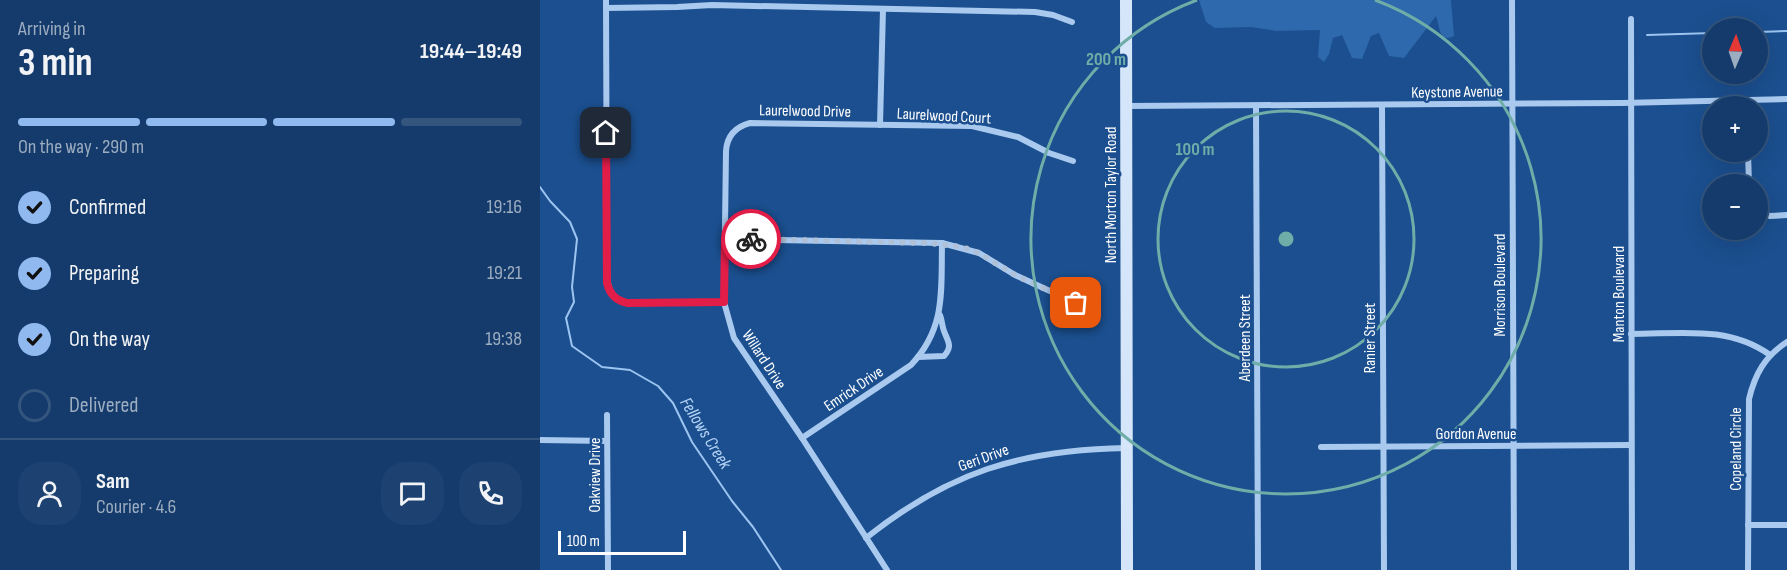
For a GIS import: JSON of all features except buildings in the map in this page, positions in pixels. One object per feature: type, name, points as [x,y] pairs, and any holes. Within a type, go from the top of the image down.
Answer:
[{"type":"street","points":[[606,0],[609,289],[614,297],[627,303],[724,302]]},
{"type":"street","name":"North Morton Taylor Road","points":[[1126,0],[1126,570]]},
{"type":"street","name":"Morrison Boulevard","points":[[1512,0],[1514,570]]},
{"type":"street","points":[[606,8],[677,8],[712,5],[1035,12],[1053,15],[1072,22]]},
{"type":"street","points":[[880,125],[883,9]]},
{"type":"street","name":"Manton Boulevard","points":[[1631,19],[1632,570]]},
{"type":"street","name":"Keystone Avenue","points":[[1768,101],[1787,99]]},
{"type":"street","name":"Keystone Avenue","points":[[1127,106],[1702,103]]},
{"type":"street","name":"Ranier Street","points":[[1382,105],[1384,570]]},
{"type":"street","name":"Aberdeen Street","points":[[1256,107],[1258,570]]},
{"type":"street","name":"Laurelwood Drive","points":[[733,133],[739,127],[750,123],[880,125]]},
{"type":"street","name":"Laurelwood Court","points":[[880,125],[972,126],[1018,137],[1049,153],[1072,161]]},
{"type":"street","name":"Willard Drive","points":[[733,133],[728,140],[726,151],[724,302],[734,338],[887,570]]},
{"type":"street","points":[[1768,215],[1787,215]]},
{"type":"street","points":[[725,239],[942,243],[979,253],[1015,275],[1076,303]]},
{"type":"street","name":"Emrick Drive","points":[[918,358],[944,356],[950,348],[950,341],[943,328],[940,312],[942,243]]},
{"type":"street","name":"Emrick Drive","points":[[802,438],[918,358],[930,340],[940,312]]},
{"type":"street","points":[[1632,334],[1725,334],[1749,341],[1770,355]]},
{"type":"street","name":"Copeland Circle","points":[[1748,570],[1749,399],[1756,374],[1770,355],[1787,342]]},
{"type":"street","name":"Oakview Drive","points":[[607,415],[608,570]]},
{"type":"street","points":[[540,440],[607,441]]},
{"type":"street","name":"Gordon Avenue","points":[[1321,447],[1631,445]]},
{"type":"street","name":"Geri Drive","points":[[866,538],[924,497],[959,479],[993,466],[1054,452],[1085,448],[1126,448]]},
{"type":"street","points":[[1748,525],[1787,525]]},
{"type":"shaded area","points":[[1199,0],[1451,0],[1454,36],[1445,38],[1442,36],[1436,16],[1404,58],[1389,56],[1379,33],[1371,36],[1362,59],[1352,58],[1342,35],[1333,38],[1329,54],[1324,62],[1318,57],[1320,30],[1276,31],[1251,27],[1215,28],[1206,22]]},
{"type":"waterway","points":[[1768,32],[1787,31]]},
{"type":"waterway","points":[[1647,35],[1702,33]]},
{"type":"waterway","name":"Fellows Creek","points":[[540,187],[570,222],[577,239],[572,287],[574,302],[566,318],[572,346],[602,367],[630,370],[658,386],[673,403],[692,442],[781,570]]},
{"type":"way so far","points":[[751,239],[942,243],[979,253],[1015,275],[1076,303]]},
{"type":"route","points":[[606,133],[607,283],[616,299],[627,303],[724,302],[725,239],[751,239]]}]
